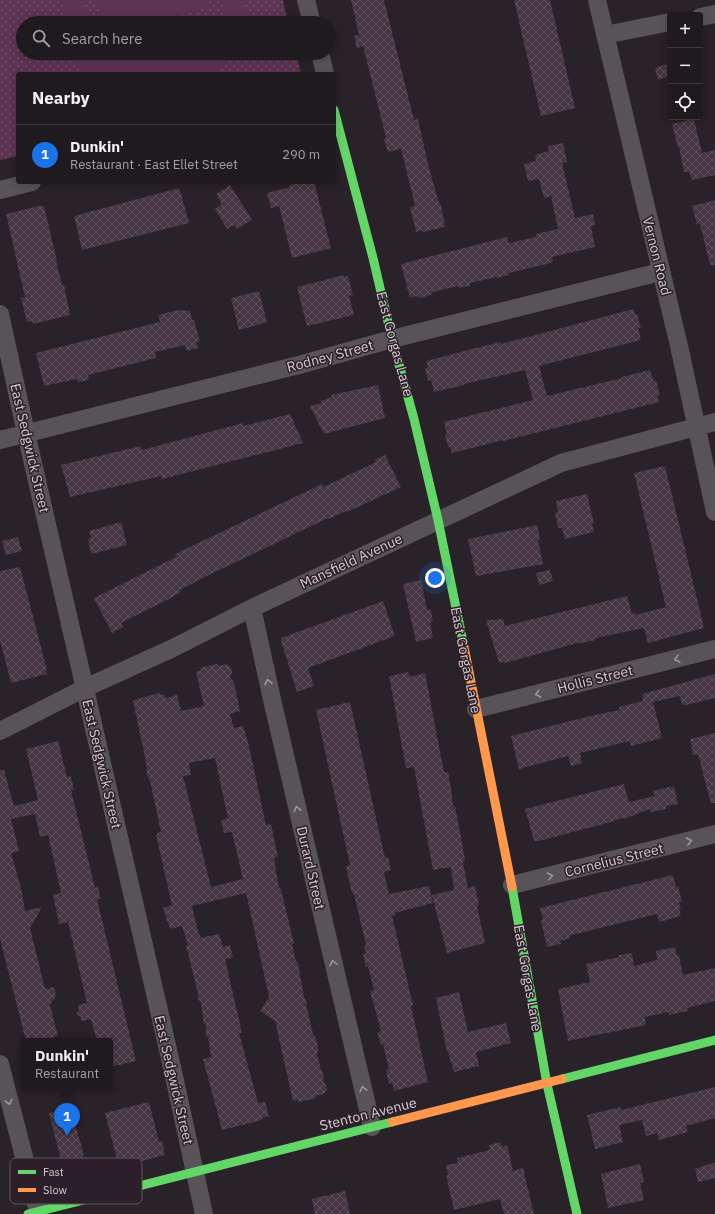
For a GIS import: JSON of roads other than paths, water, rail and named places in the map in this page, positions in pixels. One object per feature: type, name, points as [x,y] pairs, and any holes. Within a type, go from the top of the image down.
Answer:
[{"type":"street","points":[[306,0],[310,16]]},
{"type":"street","name":"Vernon Road","points":[[597,0],[660,272],[679,346],[715,512]]},
{"type":"street","points":[[703,16],[715,14]]},
{"type":"street","points":[[605,35],[667,23]]},
{"type":"street","points":[[322,60],[325,72]]},
{"type":"street","name":"East Gorgas Lane","points":[[336,118],[371,250],[392,339],[414,419],[438,520],[512,885],[547,1084],[577,1214]]},
{"type":"street","points":[[0,190],[24,184]]},
{"type":"street","name":"Rodney Street","points":[[0,440],[300,365],[392,339],[660,272]]},
{"type":"street","name":"East Sedgwick Street","points":[[0,314],[204,1214]]},
{"type":"street","name":"Mansfield Avenue","points":[[0,732],[85,688],[171,649],[252,608],[561,463],[715,422]]},
{"type":"street","name":"Durard Street","points":[[252,608],[372,1127]]},
{"type":"street","name":"Hollis Street","points":[[476,709],[715,649]]},
{"type":"street","name":"Cornelius Street","points":[[512,885],[715,834]]},
{"type":"street","name":"Stenton Avenue","points":[[142,1185],[547,1084],[715,1040]]},
{"type":"street","points":[[0,1064],[21,1158]]},
{"type":"street","name":"Stenton Avenue","points":[[33,1213],[69,1204]]},
{"type":"place","name":"Dunkin'","points":[[67,1136]]}]
